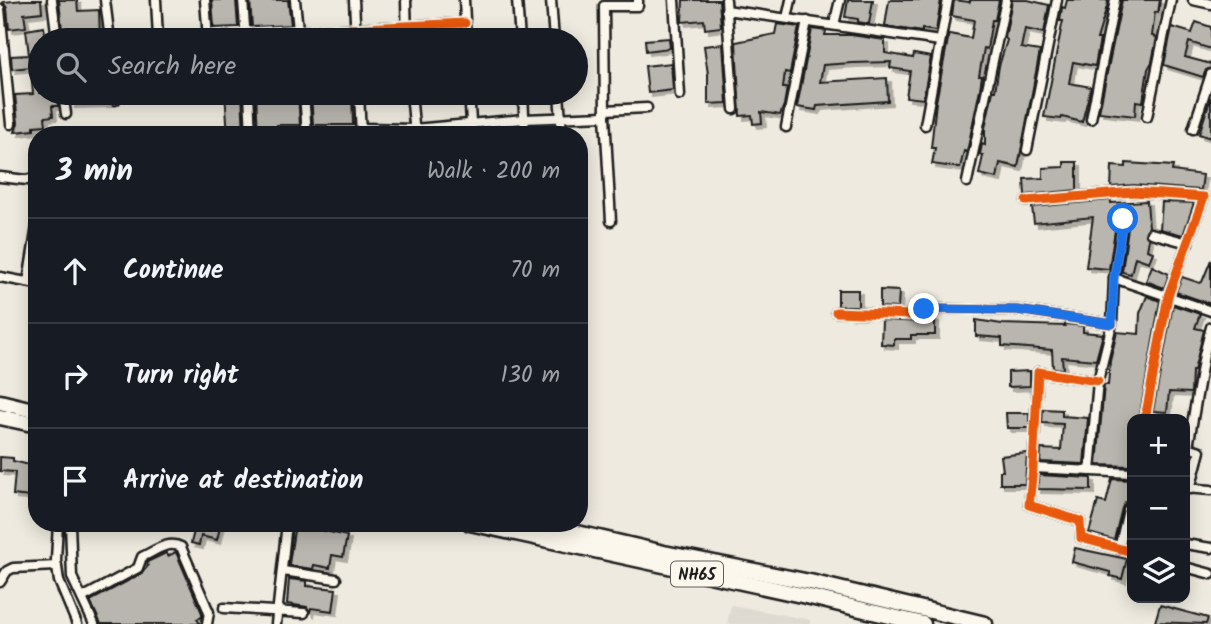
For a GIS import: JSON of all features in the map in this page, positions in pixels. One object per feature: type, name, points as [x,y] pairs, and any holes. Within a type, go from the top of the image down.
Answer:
[{"type":"highway","points":[[0,402],[28,409]]},
{"type":"highway","points":[[0,417],[28,423]]},
{"type":"highway","name":"NH65","points":[[510,532],[923,624]]},
{"type":"highway","name":"NH65","points":[[573,532],[810,582],[985,624]]},
{"type":"street","points":[[52,0],[56,28]]},
{"type":"street","points":[[105,0],[109,28]]},
{"type":"street","points":[[156,0],[157,28]]},
{"type":"street","points":[[205,0],[207,28]]},
{"type":"street","points":[[243,0],[245,28]]},
{"type":"street","points":[[295,0],[298,28]]},
{"type":"street","points":[[354,0],[356,27]]},
{"type":"street","points":[[405,28],[406,0]]},
{"type":"street","points":[[464,0],[465,28]]},
{"type":"street","points":[[517,0],[519,28]]},
{"type":"street","points":[[551,0],[554,28]]},
{"type":"street","points":[[611,221],[605,113],[604,6],[638,6],[638,0]]},
{"type":"street","points":[[674,0],[680,95]]},
{"type":"street","points":[[787,19],[791,0]]},
{"type":"street","points":[[834,25],[840,0]]},
{"type":"street","points":[[925,125],[948,0]]},
{"type":"street","points":[[967,182],[1006,0]]},
{"type":"street","points":[[1027,150],[1054,0]]},
{"type":"street","points":[[1091,119],[1115,0]]},
{"type":"street","points":[[1147,117],[1171,0]]},
{"type":"street","points":[[1193,0],[1211,4]]},
{"type":"street","points":[[734,108],[726,5],[787,19],[940,41]]},
{"type":"street","points":[[0,9],[11,124]]},
{"type":"street","points":[[786,127],[807,21]]},
{"type":"street","points":[[337,28],[465,23]]},
{"type":"street","points":[[1194,129],[1211,74]]},
{"type":"street","points":[[65,105],[66,114]]},
{"type":"street","points":[[250,105],[251,126]]},
{"type":"street","points":[[305,105],[306,126]]},
{"type":"street","points":[[360,105],[361,126]]},
{"type":"street","points":[[412,105],[414,126]]},
{"type":"street","points":[[470,105],[471,124]]},
{"type":"street","points":[[523,105],[524,126]]},
{"type":"street","points":[[560,105],[562,126]]},
{"type":"street","points":[[457,126],[646,108]]},
{"type":"street","points":[[0,177],[28,180]]},
{"type":"street","points":[[1026,201],[1133,192],[1204,197],[1168,296],[1146,414]]},
{"type":"street","points":[[1090,471],[1098,381],[1112,324],[1114,278],[1123,219]]},
{"type":"street","points":[[1151,233],[1188,243]]},
{"type":"street","points":[[0,278],[28,282]]},
{"type":"street","points":[[1114,278],[1211,311]]},
{"type":"street","points":[[836,312],[912,315],[924,309],[1017,310],[1112,324]]},
{"type":"street","points":[[1190,480],[1200,451],[1188,447],[1211,327]]},
{"type":"street","points":[[1098,381],[1038,372],[1029,505],[1080,522],[1081,538],[1127,551]]},
{"type":"street","points":[[1033,468],[1127,473]]},
{"type":"street","points":[[1190,489],[1211,490]]},
{"type":"street","points":[[1119,549],[1127,514]]},
{"type":"street","points":[[58,532],[59,581],[76,624]]},
{"type":"street","points":[[69,532],[69,564],[72,577],[94,624]]},
{"type":"street","points":[[276,624],[286,532]]},
{"type":"street","points":[[82,598],[138,568],[142,557],[165,546],[177,545],[181,547],[209,612],[207,624]]},
{"type":"street","points":[[1190,545],[1211,548]]},
{"type":"street","points":[[0,582],[7,571],[13,568],[57,566]]},
{"type":"street","points":[[1190,568],[1211,574]]},
{"type":"street","points":[[283,571],[336,579]]},
{"type":"street","points":[[59,581],[72,577]]},
{"type":"street","points":[[224,608],[304,613]]},
{"type":"shaded area","points":[[731,605],[810,620],[810,624],[727,624]]},
{"type":"building","points":[[41,0],[42,12],[24,14],[26,27],[9,29],[7,8],[3,2]]},
{"type":"building","points":[[59,0],[77,0],[78,11],[99,10],[100,28],[62,28]]},
{"type":"building","points":[[212,0],[236,0],[238,27],[214,28]]},
{"type":"building","points":[[250,0],[288,0],[291,25],[252,27]]},
{"type":"building","points":[[683,0],[719,0],[721,27],[705,29],[704,20],[682,22]]},
{"type":"building","points":[[848,0],[873,0],[869,24],[845,17]]},
{"type":"building","points":[[889,0],[941,0],[936,31],[922,29],[922,32],[885,26]]},
{"type":"building","points":[[954,0],[999,0],[987,49],[984,48],[979,76],[982,76],[980,89],[967,152],[964,151],[960,168],[932,164],[935,148],[931,148],[936,102],[949,34],[971,38],[974,20],[952,16]]},
{"type":"building","points":[[1012,0],[1028,0],[1049,5],[1044,33],[1025,29],[1021,48],[1040,51],[1018,167],[1000,163],[997,178],[979,174],[983,156],[980,154],[982,144],[985,145],[985,128],[1007,40],[1005,38]]},
{"type":"building","points":[[1067,0],[1107,0],[1108,3],[1097,39],[1100,39],[1095,66],[1073,62],[1069,83],[1091,87],[1082,122],[1062,117],[1044,117],[1063,21],[1060,21],[1062,7],[1065,8]]},
{"type":"building","points":[[1122,0],[1160,0],[1158,13],[1155,12],[1152,36],[1157,37],[1152,62],[1148,69],[1143,102],[1136,101],[1135,116],[1099,112]]},
{"type":"building","points":[[1196,22],[1211,27],[1211,49],[1189,42],[1185,57],[1211,64],[1203,77],[1164,65],[1172,27],[1192,33]]},
{"type":"building","points":[[777,24],[799,27],[790,73],[785,72],[783,88],[787,88],[784,105],[780,115],[761,112],[762,123],[753,124],[752,115],[740,116],[736,42],[775,34]]},
{"type":"building","points":[[812,29],[826,31],[825,35],[851,35],[885,40],[885,53],[913,58],[914,54],[931,57],[923,99],[906,97],[910,71],[890,68],[891,62],[852,63],[823,65],[820,82],[887,78],[888,101],[817,106],[816,110],[797,107]]},
{"type":"building","points":[[669,38],[670,48],[646,51],[645,40]]},
{"type":"building","points":[[723,44],[727,103],[708,104],[704,46]]},
{"type":"building","points":[[28,55],[28,67],[12,69],[11,56]]},
{"type":"building","points":[[671,63],[673,90],[648,93],[645,66]]},
{"type":"building","points":[[28,94],[28,105],[58,106],[52,106],[53,116],[45,117],[46,125],[28,126],[28,131],[15,132],[18,123],[15,95]]},
{"type":"building","points":[[1211,97],[1211,138],[1199,134]]},
{"type":"building","points":[[226,105],[243,105],[244,126],[227,126]]},
{"type":"building","points":[[257,105],[299,105],[300,125],[258,126]]},
{"type":"building","points":[[312,105],[352,105],[353,125],[313,125]]},
{"type":"building","points":[[1064,162],[1077,162],[1077,190],[1025,195],[1024,179],[1043,178],[1043,168],[1064,167]]},
{"type":"building","points":[[1126,163],[1173,166],[1172,171],[1203,175],[1201,190],[1133,185],[1111,187],[1112,166],[1126,167]]},
{"type":"building","points":[[1111,200],[1111,203],[1147,201],[1149,227],[1145,234],[1149,239],[1147,250],[1153,252],[1149,262],[1135,257],[1131,274],[1122,272],[1129,220],[1127,214],[1120,213],[1117,217],[1109,269],[1086,267],[1093,217],[1034,223],[1032,207]]},
{"type":"building","points":[[1162,202],[1194,203],[1183,235],[1160,229]]},
{"type":"building","points":[[1211,260],[1211,304],[1176,292],[1182,277],[1202,282]]},
{"type":"building","points":[[1152,266],[1169,274],[1164,288],[1146,281]]},
{"type":"building","points":[[838,290],[858,290],[858,306],[838,306]]},
{"type":"building","points":[[880,290],[899,291],[898,308],[880,307]]},
{"type":"building","points":[[1147,296],[1160,301],[1140,414],[1127,414],[1127,466],[1097,465],[1104,385],[1108,385],[1117,332],[1139,334],[1140,313]]},
{"type":"building","points":[[1173,305],[1200,314],[1195,328],[1204,330],[1192,371],[1191,393],[1169,392],[1167,412],[1153,411]]},
{"type":"building","points":[[922,318],[935,318],[935,335],[911,335],[911,339],[894,339],[894,345],[881,344],[882,320],[921,322]]},
{"type":"building","points":[[976,320],[1002,324],[1065,324],[1083,326],[1083,332],[1103,334],[1096,360],[1062,357],[1063,369],[1053,368],[1052,350],[1002,346],[1002,338],[976,336]]},
{"type":"building","points":[[1030,371],[1030,386],[1008,387],[1008,372]]},
{"type":"building","points":[[1043,409],[1062,410],[1062,416],[1088,418],[1084,464],[1040,462],[1041,449],[1061,450],[1063,424],[1042,423]]},
{"type":"building","points":[[1006,413],[1029,413],[1029,428],[1007,428]]},
{"type":"building","points":[[1027,453],[1025,484],[1000,484],[1000,471],[1003,471],[1001,456]]},
{"type":"building","points":[[0,457],[13,458],[13,461],[28,465],[28,497],[13,495],[15,472],[0,471]]},
{"type":"building","points":[[1039,475],[1091,478],[1091,490],[1037,489]]},
{"type":"building","points":[[1112,479],[1127,480],[1127,502],[1122,508],[1114,540],[1089,533],[1098,501],[1106,503]]},
{"type":"building","points":[[194,532],[219,532],[217,540],[201,536],[199,545],[191,543]]},
{"type":"building","points":[[294,532],[330,532],[347,536],[343,557],[332,555],[330,568],[314,565],[313,569],[289,564]]},
{"type":"building","points":[[1075,548],[1127,559],[1122,579],[1110,576],[1110,572],[1072,562]]},
{"type":"building","points":[[176,552],[202,613],[202,617],[197,619],[200,624],[101,624],[90,601],[141,574],[148,566],[147,562],[166,553],[168,556]]},
{"type":"building","points":[[289,579],[307,581],[307,586],[336,589],[333,611],[311,608],[310,612],[307,607],[287,604]]},
{"type":"building","points":[[1160,605],[1208,618],[1206,624],[1155,622]]},
{"type":"cycle path","points":[[366,28],[465,23]]},
{"type":"cycle path","points":[[1026,201],[1133,192],[1204,197],[1168,296],[1146,414]]},
{"type":"cycle path","points":[[836,312],[912,315],[924,309],[1017,310],[1112,324]]},
{"type":"cycle path","points":[[1098,381],[1038,372],[1029,505],[1080,521],[1081,538],[1127,551]]},
{"type":"route","points":[[924,309],[1017,310],[1112,324],[1114,278],[1123,219]]}]
